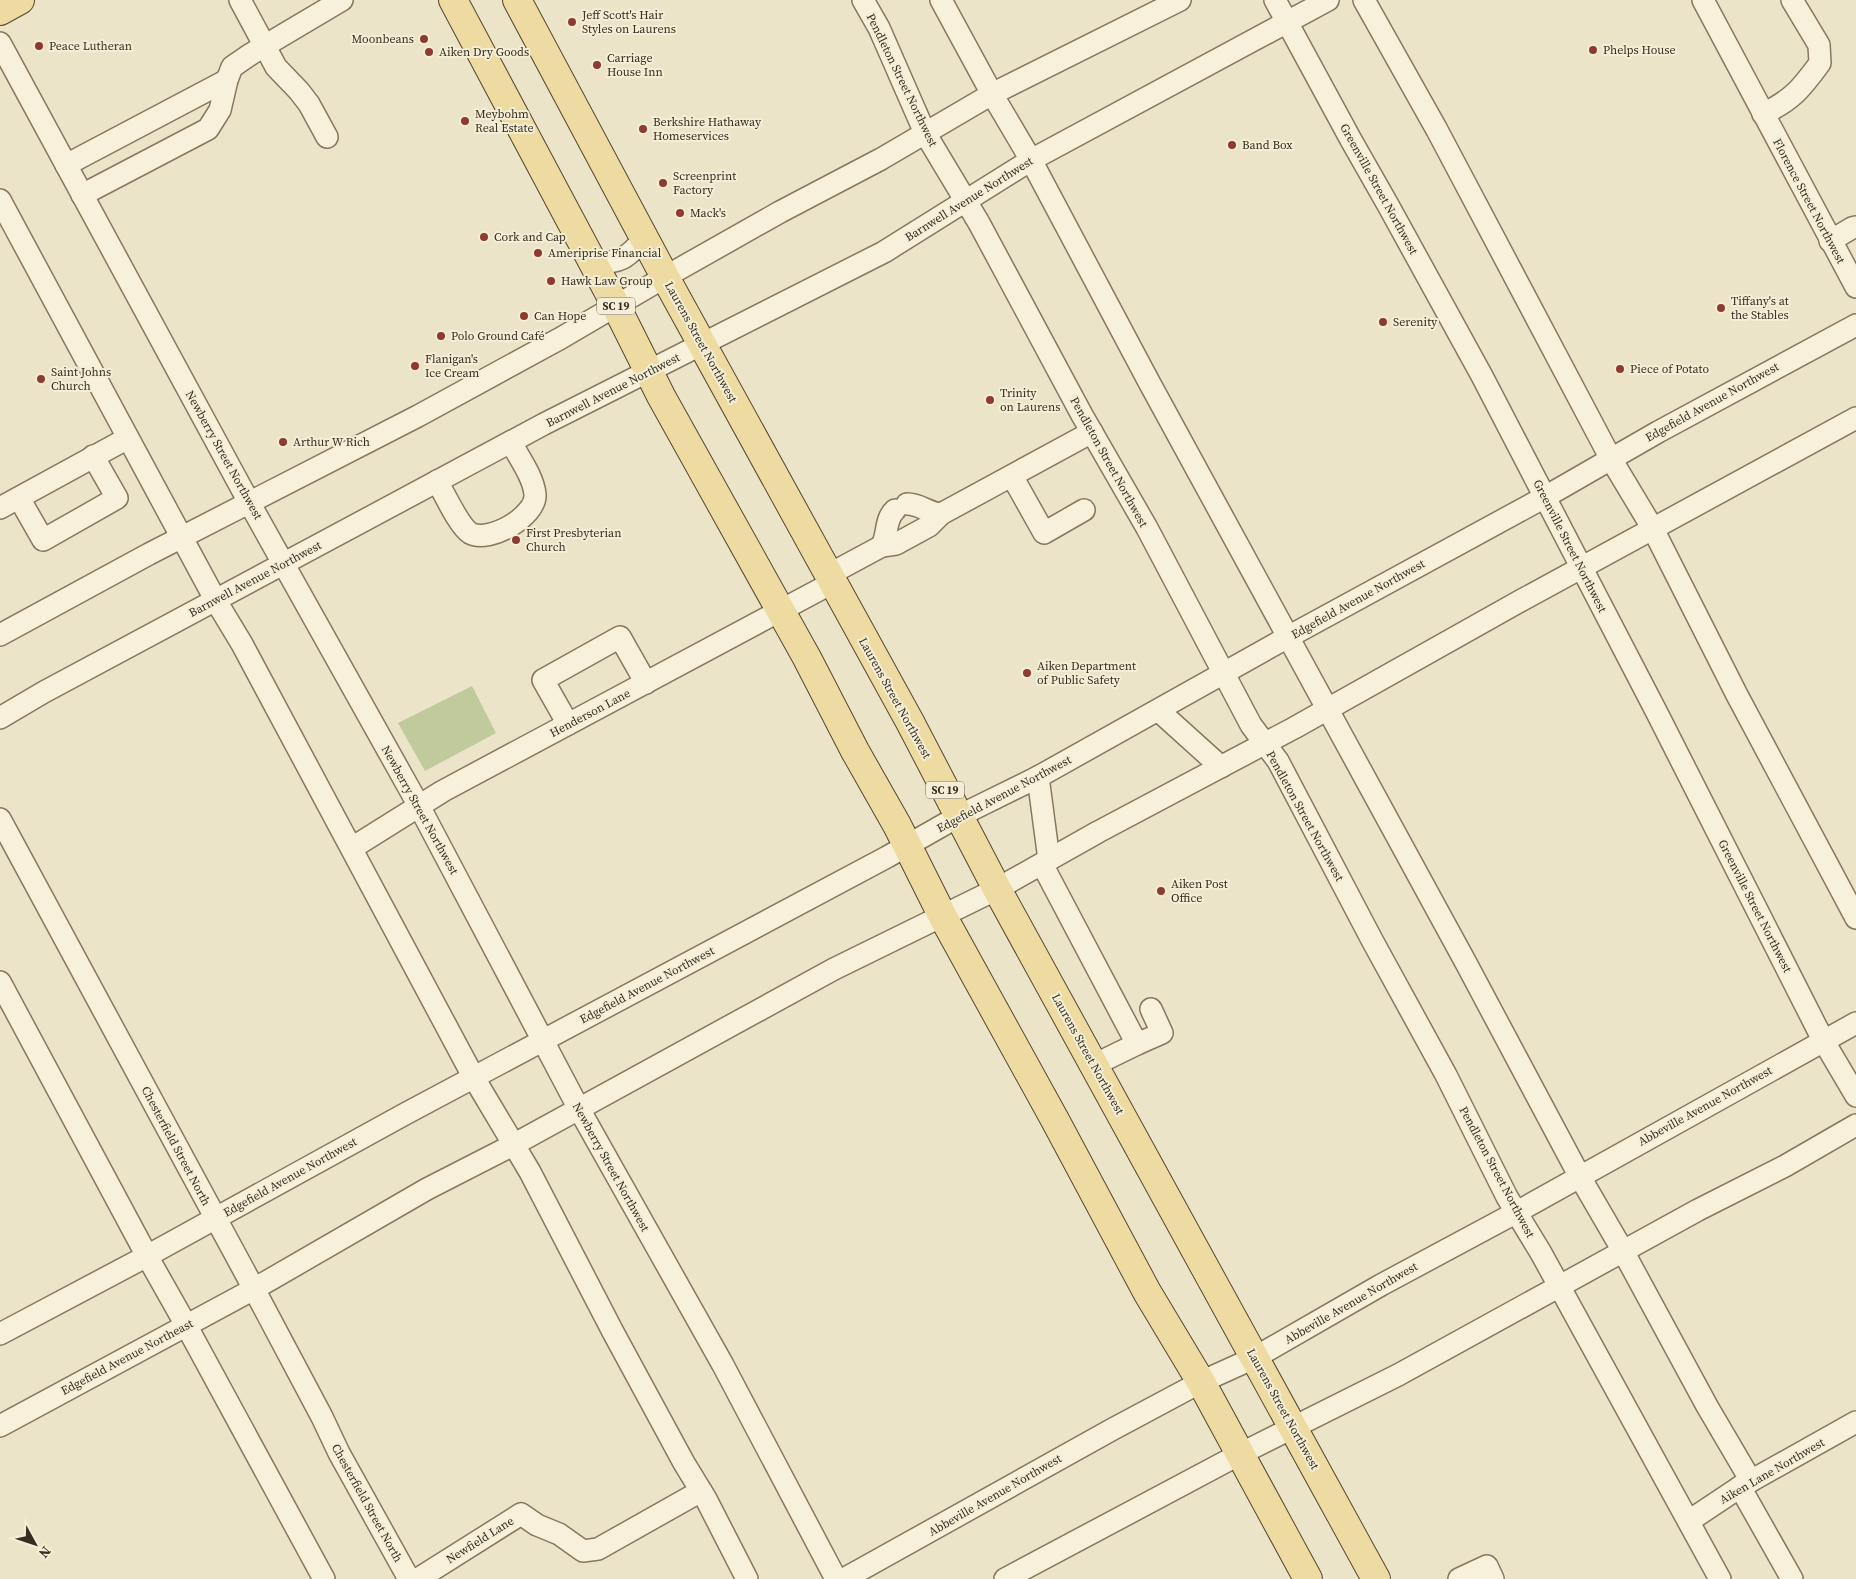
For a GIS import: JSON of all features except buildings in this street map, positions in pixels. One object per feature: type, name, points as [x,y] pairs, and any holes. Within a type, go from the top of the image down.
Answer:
[{"type":"main road","points":[[0,11],[20,0]]},
{"type":"main road","name":"SC 19","points":[[453,0],[594,264],[661,396],[780,611],[907,846],[943,917],[1147,1292],[1201,1382],[1308,1579]]},
{"type":"main road","name":"Laurens Street Northwest","points":[[516,0],[644,239],[910,722],[997,889],[1376,1579]]},
{"type":"street","points":[[240,0],[276,67],[309,104],[327,137]]},
{"type":"street","points":[[82,195],[208,129],[220,110],[232,67],[342,0]]},
{"type":"street","name":"Pendleton Street Northwest","points":[[863,0],[879,28],[925,133],[979,223],[1092,432],[1147,528],[1251,725],[1278,761],[1516,1212],[1720,1579]]},
{"type":"street","points":[[942,0],[992,94],[1032,160],[1149,382],[1328,708],[1580,1177],[1623,1251],[1707,1406],[1792,1579]]},
{"type":"street","points":[[0,636],[527,357],[780,212],[881,159],[992,94],[1180,0]]},
{"type":"street","name":"Greenville Street Northwest","points":[[1275,0],[1350,140],[1482,376],[1823,1040],[1856,1096]]},
{"type":"street","name":"Barnwell Avenue Northwest","points":[[0,718],[44,692],[437,481],[884,252],[964,200],[1032,160],[1328,0]]},
{"type":"street","points":[[1364,0],[1437,130],[1611,459],[1653,529],[1738,696],[1856,918]]},
{"type":"street","name":"Florence Street Northwest","points":[[1703,0],[1762,114],[1856,287]]},
{"type":"street","points":[[1762,114],[1782,105],[1801,88],[1820,63],[1819,45],[1792,0]]},
{"type":"street","name":"Newberry Street Northwest","points":[[0,43],[250,504],[418,806],[579,1110],[723,1365],[836,1579]]},
{"type":"street","points":[[66,165],[227,80]]},
{"type":"street","points":[[148,122],[164,152]]},
{"type":"street","points":[[0,200],[216,601],[242,644],[474,1078],[559,1226],[612,1332],[701,1491],[747,1579]]},
{"type":"street","points":[[1830,241],[1856,227]]},
{"type":"street","points":[[594,264],[619,261],[626,257],[644,239]]},
{"type":"street","name":"Edgefield Avenue Northwest","points":[[147,1256],[397,1119],[907,846],[959,816],[1038,778],[1288,637],[1545,497],[1728,393],[1856,325]]},
{"type":"street","points":[[254,1289],[426,1189],[579,1110],[834,969],[997,889],[1856,418]]},
{"type":"street","name":"Henderson Lane","points":[[352,848],[418,806],[780,611],[882,546],[896,544],[930,526],[941,514],[1092,432]]},
{"type":"street","points":[[0,508],[128,438]]},
{"type":"street","points":[[437,481],[459,520],[470,533],[486,536],[498,532],[519,520],[528,511],[535,496],[532,482],[511,442]]},
{"type":"street","points":[[19,498],[43,540],[117,498],[94,456]]},
{"type":"street","points":[[1012,476],[1044,533],[1084,510]]},
{"type":"street","points":[[882,546],[886,537],[888,520],[901,507],[917,504],[930,513],[941,514]]},
{"type":"street","points":[[568,724],[543,680],[620,637],[646,683]]},
{"type":"street","points":[[1159,711],[1221,767]]},
{"type":"street","points":[[1038,778],[1046,862],[1137,1044]]},
{"type":"street","name":"Chesterfield Street North","points":[[0,818],[254,1289],[339,1453],[409,1579]]},
{"type":"street","points":[[0,982],[324,1579]]},
{"type":"street","points":[[1094,1065],[1162,1033],[1151,1008]]},
{"type":"street","name":"Abbeville Avenue Northwest","points":[[844,1579],[1104,1433],[1201,1382],[1254,1358],[1381,1285],[1580,1177],[1856,1023]]},
{"type":"street","points":[[1005,1579],[1240,1454],[1398,1375],[1698,1210],[1785,1166],[1856,1125]]},
{"type":"street","points":[[0,1334],[147,1256]]},
{"type":"street","name":"Edgefield Avenue Northeast","points":[[0,1426],[254,1289]]},
{"type":"street","name":"Aiken Lane Northwest","points":[[1689,1521],[1746,1484],[1856,1422]]},
{"type":"street","name":"Newfield Lane","points":[[418,1579],[521,1514],[536,1524],[560,1534],[583,1550],[598,1549],[701,1491]]},
{"type":"street","points":[[1459,1579],[1486,1566],[1493,1579]]},
{"type":"green space","points":[[472,686],[496,733],[425,771],[398,723]]},
{"type":"place","name":"Jeff Scott's Hair Styles on Laurens","points":[[572,22]]},
{"type":"place","name":"Moonbeans","points":[[424,39]]},
{"type":"place","name":"Peace Lutheran","points":[[39,46]]},
{"type":"place","name":"Phelps House","points":[[1593,50]]},
{"type":"place","name":"Aiken Dry Goods","points":[[429,52]]},
{"type":"place","name":"Carriage House Inn","points":[[597,65]]},
{"type":"place","name":"Meybohm Real Estate","points":[[465,121]]},
{"type":"place","name":"Berkshire Hathaway Homeservices","points":[[643,129]]},
{"type":"place","name":"Band Box","points":[[1232,145]]},
{"type":"place","name":"Screenprint Factory","points":[[663,183]]},
{"type":"place","name":"Mack's","points":[[680,213]]},
{"type":"place","name":"Cork and Cap","points":[[484,237]]},
{"type":"place","name":"Ameriprise Financial","points":[[538,253]]},
{"type":"place","name":"Hawk Law Group","points":[[551,281]]},
{"type":"place","name":"Tiffany's at the Stables","points":[[1721,308]]},
{"type":"place","name":"Can Hope","points":[[524,316]]},
{"type":"place","name":"Serenity","points":[[1383,322]]},
{"type":"place","name":"Polo Ground Café","points":[[441,336]]},
{"type":"place","name":"Flanigan's Ice Cream","points":[[415,366]]},
{"type":"place","name":"Piece of Potato","points":[[1620,369]]},
{"type":"place","name":"Saint Johns Church","points":[[41,379]]},
{"type":"place","name":"Trinity on Laurens","points":[[990,400]]},
{"type":"place","name":"Arthur W Rich","points":[[283,442]]},
{"type":"place","name":"First Presbyterian Church","points":[[516,540]]},
{"type":"place","name":"Aiken Department of Public Safety","points":[[1027,673]]},
{"type":"place","name":"Aiken Post Office","points":[[1161,891]]}]
